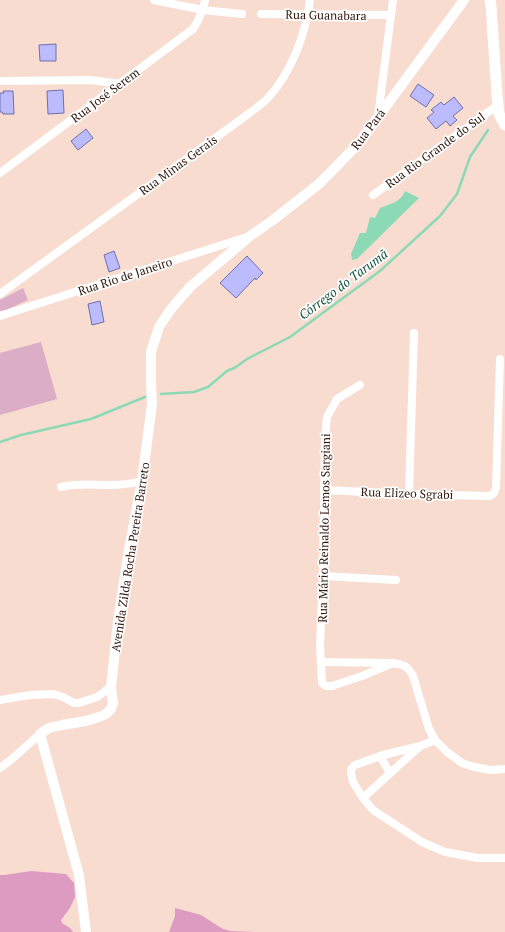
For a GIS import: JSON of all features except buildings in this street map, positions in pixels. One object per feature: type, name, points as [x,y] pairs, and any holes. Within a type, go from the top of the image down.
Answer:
[{"type":"main road","points":[[490,0],[492,6],[499,114],[505,125]]},
{"type":"street","points":[[154,0],[203,10],[242,14]]},
{"type":"street","name":"Rua José Serem","points":[[0,173],[193,29],[199,21],[205,0]]},
{"type":"street","name":"Rua Minas Gerais","points":[[0,293],[234,125],[267,98],[292,63],[308,15],[310,0]]},
{"type":"street","points":[[378,116],[393,0]]},
{"type":"street","name":"Rua Pará","points":[[250,236],[319,184],[359,143],[464,0]]},
{"type":"street","name":"Rua Guanabara","points":[[261,14],[391,15]]},
{"type":"street","points":[[0,81],[91,80],[120,84]]},
{"type":"street","name":"Rua Rio Grande do Sul","points":[[373,195],[498,105]]},
{"type":"street","name":"Rua Rio de Janeiro","points":[[0,316],[250,236]]},
{"type":"street","name":"Avenida Zilda Rocha Pereira Barreto","points":[[40,734],[49,728],[86,721],[106,714],[111,709],[113,696],[111,687],[118,622],[128,555],[142,481],[152,404],[150,383],[151,352],[159,327],[171,309],[190,287],[250,236]]},
{"type":"street","points":[[409,494],[414,333]]},
{"type":"street","name":"Rua Elizeo Sgrabi","points":[[324,490],[490,496],[494,493],[496,488],[500,359]]},
{"type":"street","name":"Rua Mário Reinaldo Lemos Sargiani","points":[[360,386],[337,399],[328,417],[325,438],[323,576],[320,646],[322,683],[326,686],[332,686],[362,676]]},
{"type":"street","points":[[61,487],[77,484],[128,484],[142,481]]},
{"type":"street","points":[[323,576],[396,580]]},
{"type":"street","points":[[321,662],[393,663],[404,665],[410,669],[413,676],[428,729],[435,740],[447,752],[462,763],[491,770],[505,769]]},
{"type":"street","points":[[360,663],[362,676],[393,663]]},
{"type":"street","points":[[0,700],[30,695],[52,694],[63,697],[74,703],[79,703],[97,697],[111,687]]},
{"type":"street","points":[[0,768],[40,734],[79,875],[86,932]]},
{"type":"street","points":[[435,740],[420,746],[380,756],[356,764],[351,769],[353,782],[373,810],[422,842],[445,852],[478,858],[505,858]]},
{"type":"street","points":[[363,798],[420,746]]},
{"type":"street","points":[[380,756],[390,773]]},
{"type":"shaded area","points":[[405,191],[419,198],[357,259],[352,260],[351,254],[360,233],[366,233],[370,217],[375,218],[380,208],[401,198]]},
{"type":"shaded area","points":[[23,288],[28,300],[6,310],[0,311],[0,300]]},
{"type":"shaded area","points":[[41,342],[57,399],[0,415],[0,353]]},
{"type":"shaded area","points":[[31,871],[66,874],[74,883],[75,897],[70,908],[61,920],[62,923],[73,932],[0,932],[0,875]]},
{"type":"shaded area","points":[[175,908],[201,915],[223,929],[231,931],[255,932],[169,932],[175,916]]},
{"type":"waterway","name":"Córrego do Tarumã","points":[[161,394],[194,392],[208,387],[227,371],[290,337],[380,271],[440,216],[457,194],[470,157],[488,130]]},
{"type":"waterway","name":"Córrego do Tarumã","points":[[0,442],[21,435],[91,419],[145,397]]}]
